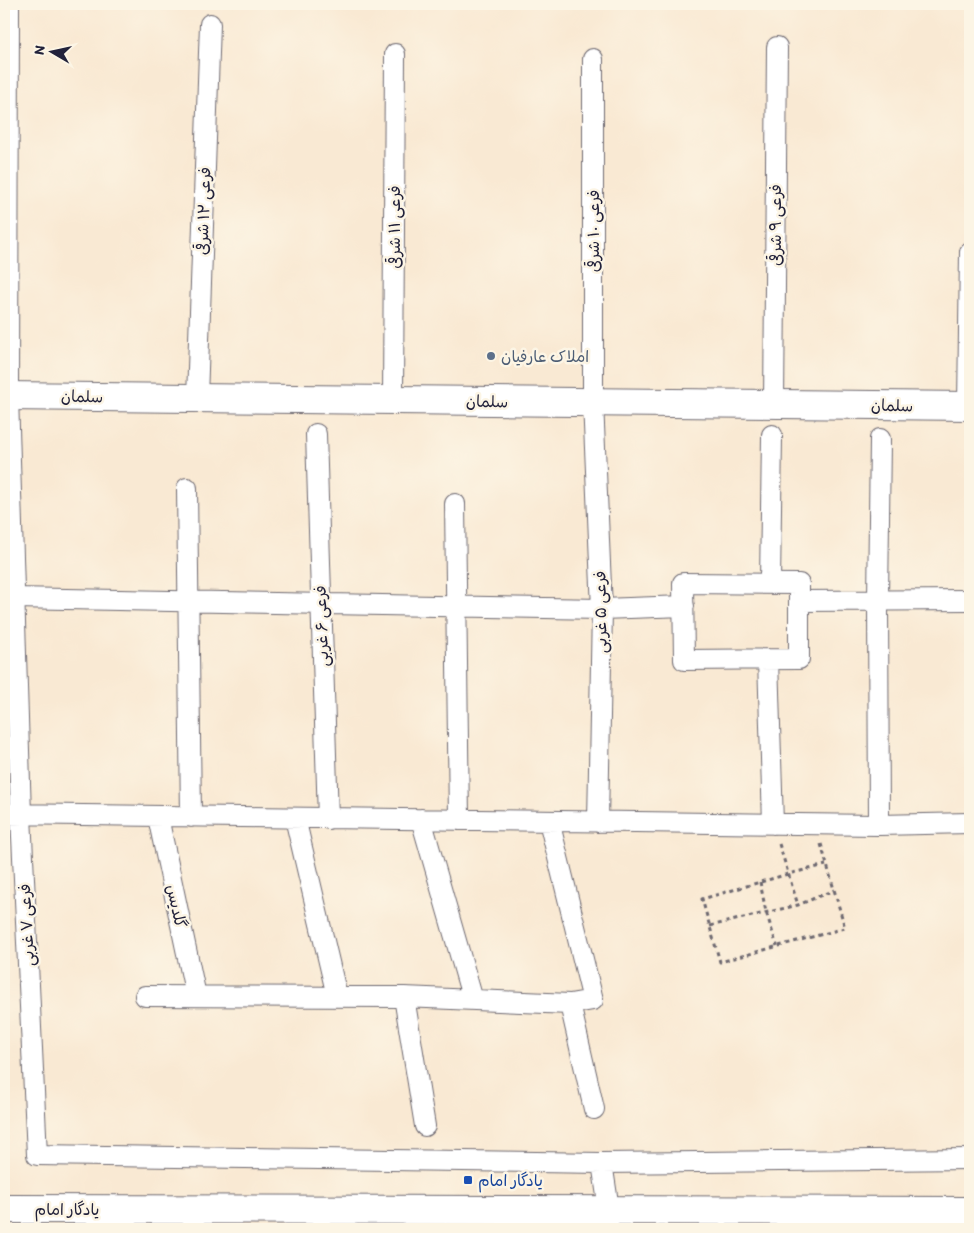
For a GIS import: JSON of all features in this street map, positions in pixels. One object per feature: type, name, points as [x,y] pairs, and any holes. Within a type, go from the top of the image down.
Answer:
[{"type":"street","name":"فرعی ۷ غربی","points":[[9,4],[6,396],[14,598],[11,703],[12,814],[37,1155],[602,1162]]},
{"type":"street","name":"فرعی ۱۲ شرقی","points":[[197,398],[210,24]]},
{"type":"street","name":"فرعی ۹ شرقی","points":[[774,404],[777,47]]},
{"type":"street","name":"فرعی ۱۱ شرقی","points":[[393,400],[395,54]]},
{"type":"street","name":"فرعی ۱۰ شرقی","points":[[593,59],[593,402]]},
{"type":"street","points":[[969,406],[970,252]]},
{"type":"street","name":"سلمان","points":[[6,396],[969,406]]},
{"type":"street","name":"فرعی ۵ غربی","points":[[593,402],[602,609],[598,822]]},
{"type":"street","name":"فرعی ۶ غربی","points":[[316,434],[328,819]]},
{"type":"street","points":[[770,584],[772,435]]},
{"type":"street","points":[[879,826],[878,600],[880,439]]},
{"type":"street","points":[[187,488],[191,817]]},
{"type":"street","points":[[455,504],[459,820]]},
{"type":"street","points":[[682,583],[798,584],[799,601],[799,659],[684,660],[682,583]]},
{"type":"street","points":[[14,598],[602,609],[684,606]]},
{"type":"street","points":[[799,601],[970,600]]},
{"type":"street","points":[[768,659],[773,824]]},
{"type":"street","points":[[12,814],[879,826],[970,823]]},
{"type":"street","name":"گلدیس","points":[[158,816],[196,996]]},
{"type":"street","points":[[295,818],[337,996]]},
{"type":"street","points":[[421,819],[473,1000]]},
{"type":"street","points":[[145,996],[404,996],[570,1004],[593,1000],[549,822]]},
{"type":"street","points":[[404,996],[425,1126]]},
{"type":"street","points":[[570,1004],[594,1109]]},
{"type":"street","points":[[609,1210],[602,1162],[970,1159]]},
{"type":"street","name":"یادگار امام","points":[[4,1209],[970,1211]]},
{"type":"path","points":[[773,824],[798,905]]},
{"type":"path","points":[[815,825],[845,928],[720,962],[702,899],[826,865]]},
{"type":"path","points":[[760,882],[766,912],[777,946]]},
{"type":"path","points":[[710,926],[798,905],[834,890]]},
{"type":"place","name":"املاک عارفیان","points":[[491,356]]},
{"type":"place","name":"یادگار امام","points":[[468,1180]]}]
